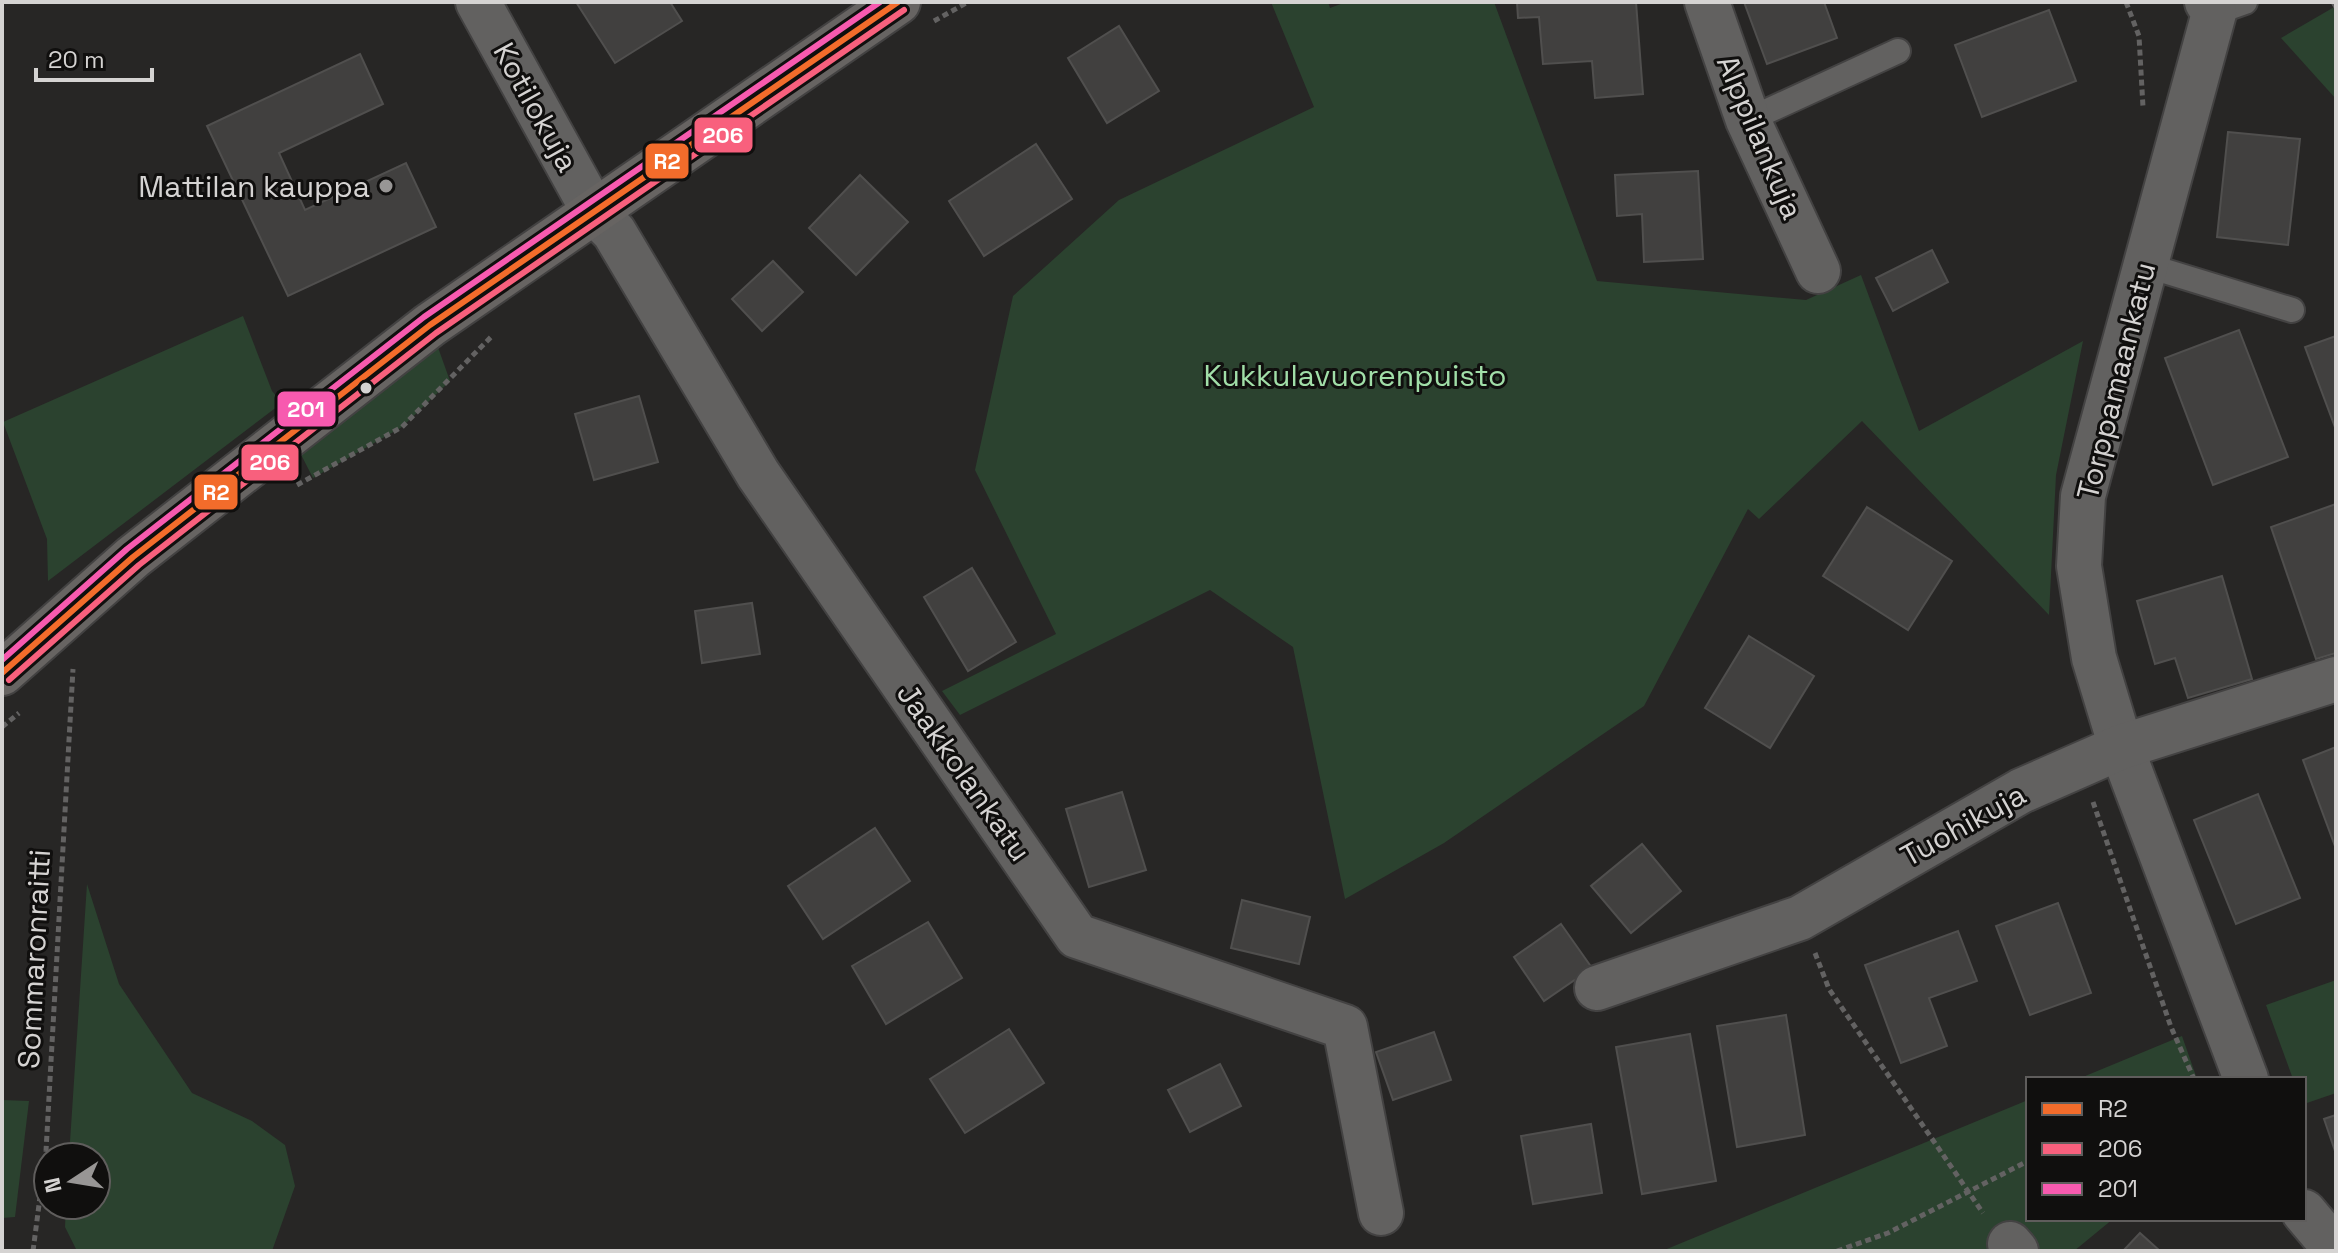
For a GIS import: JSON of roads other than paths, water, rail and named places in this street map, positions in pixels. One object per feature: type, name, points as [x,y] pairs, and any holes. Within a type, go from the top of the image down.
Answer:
[{"type":"street","name":"Kotilokuja","points":[[478,2],[594,212]]},
{"type":"street","name":"Alppilankuja","points":[[1707,2],[1748,120],[1818,271]]},
{"type":"street","name":"Torppamaankatu","points":[[2222,6],[2145,265],[2083,496],[2079,566],[2094,658],[2121,747],[2245,1077]]},
{"type":"street","points":[[15,689],[133,557],[430,325],[594,212],[914,13]]},
{"type":"street","name":"Jaakkolankatu","points":[[594,212],[614,232],[758,474],[1077,936],[1345,1027],[1381,1213]]},
{"type":"street","name":"Tuohikuja","points":[[1597,988],[1800,918],[2021,791],[2121,747],[2336,679]]},
{"type":"street","points":[[2306,1214],[2336,1250]]},
{"type":"lane","points":[[1748,120],[1898,51]]},
{"type":"lane","points":[[2145,265],[2292,310]]},
{"type":"place","name":"Mattilan kauppa","points":[[386,186]]},
{"type":"park label","name":"Kukkulavuorenpuisto","points":[[1355,375]]}]
